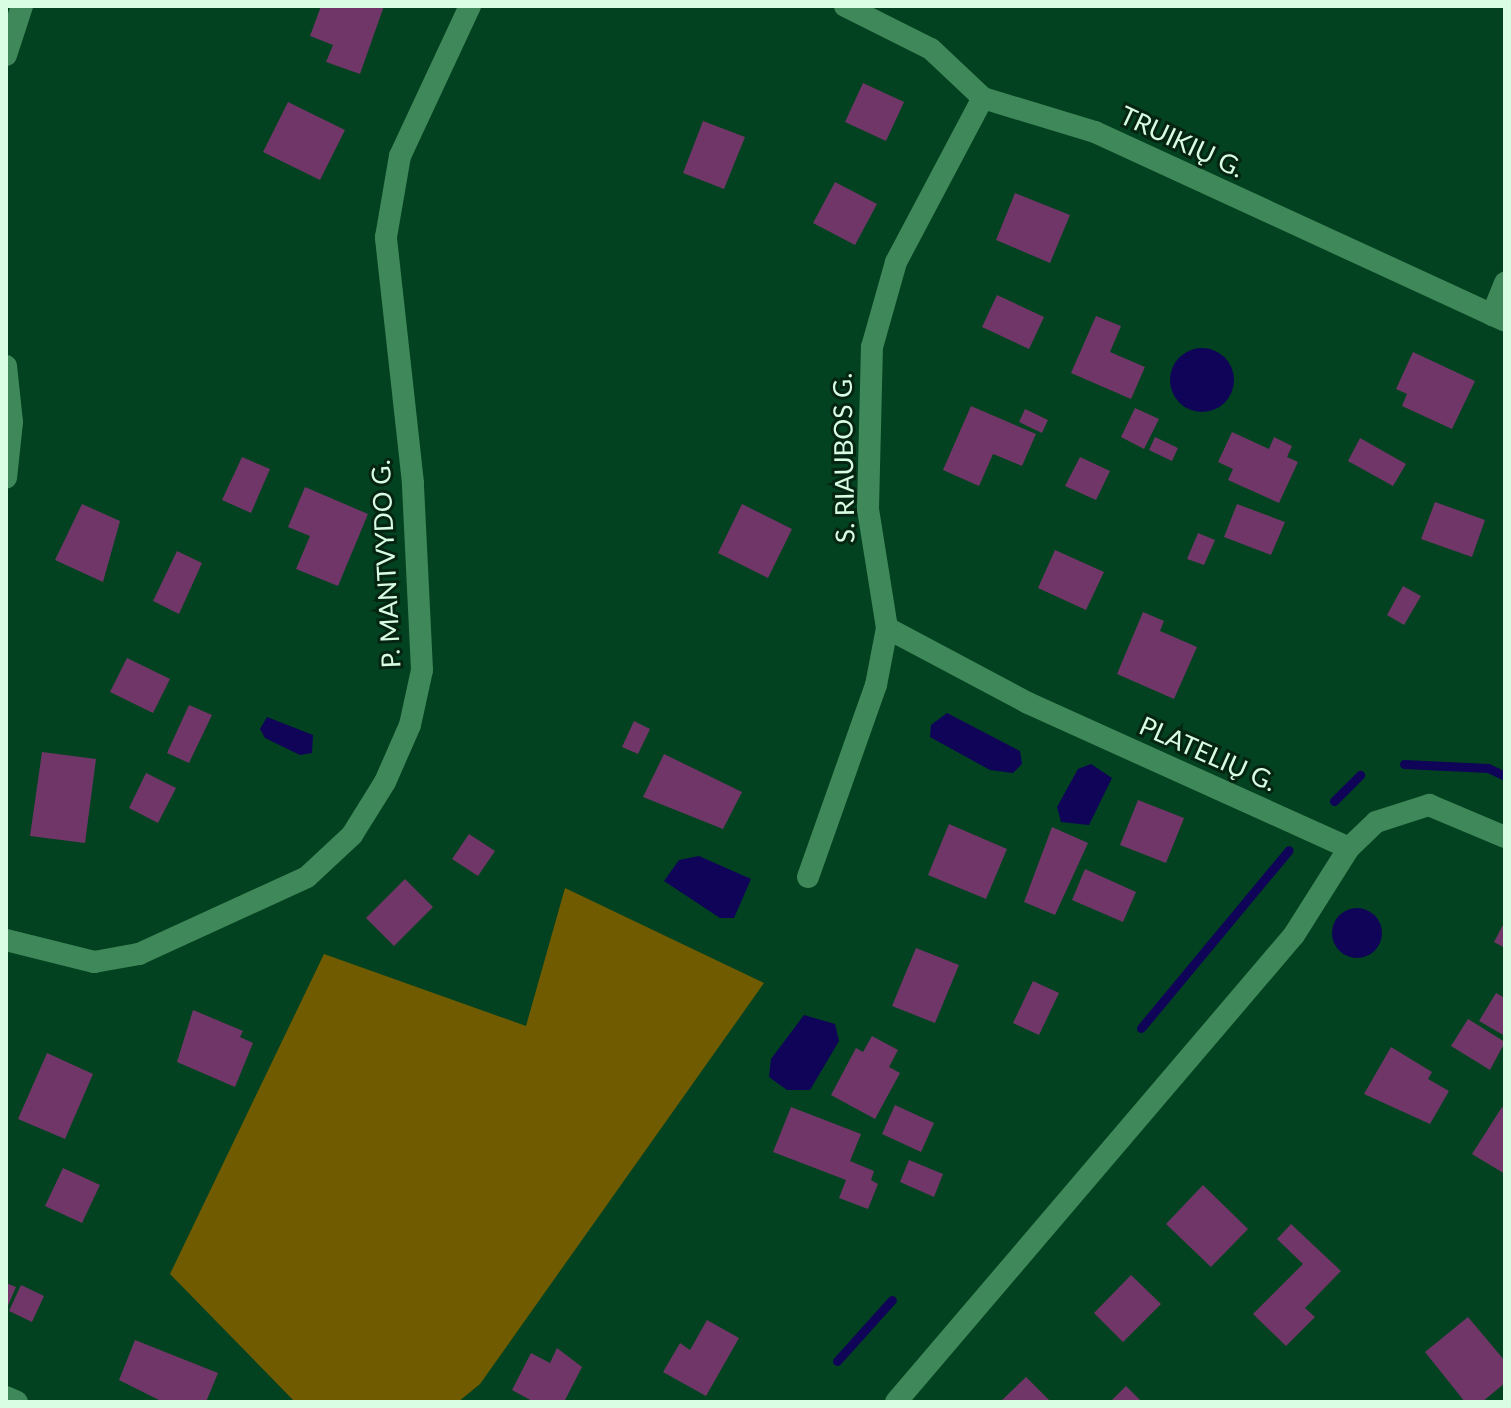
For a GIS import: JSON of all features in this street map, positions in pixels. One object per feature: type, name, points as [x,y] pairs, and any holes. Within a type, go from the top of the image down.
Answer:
[{"type":"street","points":[[6,55],[22,6]]},
{"type":"street","name":"P. MANTVYDO G.","points":[[6,940],[94,962],[139,954],[307,877],[352,835],[385,782],[410,725],[422,670],[413,483],[386,237],[400,156],[470,6]]},
{"type":"street","name":"TRUIKIŲ G.","points":[[845,6],[931,49],[983,98],[1095,132],[1498,318]]},
{"type":"street","name":"S. RIAUBOS G.","points":[[808,877],[876,685],[887,628],[868,509],[872,347],[896,262],[983,98]]},
{"type":"street","points":[[1498,318],[1505,283]]},
{"type":"street","points":[[6,366],[12,422],[6,478]]},
{"type":"street","name":"PLATELIŲ G.","points":[[887,628],[1028,703],[1349,848]]},
{"type":"street","points":[[896,1402],[1294,935],[1349,848],[1376,822],[1429,805],[1505,837]]},
{"type":"street","points":[[6,1397],[17,1402]]},
{"type":"shaded area","points":[[1202,348],[1220,354],[1228,362],[1234,380],[1228,398],[1220,406],[1202,412],[1184,406],[1176,398],[1170,380],[1176,362],[1184,354]]},
{"type":"shaded area","points":[[947,713],[1020,751],[1022,764],[1013,773],[990,770],[930,737],[931,725]]},
{"type":"shaded area","points":[[267,717],[313,735],[312,753],[300,755],[265,738],[260,729]]},
{"type":"shaded area","points":[[1091,764],[1112,778],[1089,825],[1061,822],[1057,807],[1078,769]]},
{"type":"shaded area","points":[[699,856],[751,879],[734,918],[720,918],[664,881],[679,860]]},
{"type":"shaded area","points":[[565,888],[764,983],[480,1384],[458,1402],[295,1402],[170,1274],[324,954],[526,1026]]},
{"type":"shaded area","points":[[1357,908],[1375,915],[1382,933],[1375,951],[1357,958],[1339,951],[1332,933],[1339,915]]},
{"type":"shaded area","points":[[804,1015],[835,1024],[839,1041],[810,1090],[787,1090],[769,1077],[771,1059]]},
{"type":"building","points":[[321,6],[384,6],[360,74],[326,62],[333,45],[310,36]]},
{"type":"building","points":[[863,83],[904,102],[886,141],[845,122]]},
{"type":"building","points":[[288,102],[345,130],[320,180],[263,152]]},
{"type":"building","points":[[703,121],[745,137],[724,189],[683,173]]},
{"type":"building","points":[[835,182],[877,204],[855,245],[813,223]]},
{"type":"building","points":[[1015,193],[1070,215],[1050,263],[996,240]]},
{"type":"building","points":[[997,295],[1044,317],[1029,349],[982,327]]},
{"type":"building","points":[[1096,316],[1121,326],[1110,352],[1145,367],[1131,399],[1071,373]]},
{"type":"building","points":[[1413,352],[1475,381],[1452,429],[1402,406],[1407,394],[1396,389]]},
{"type":"building","points":[[971,406],[1036,434],[1022,466],[993,454],[979,486],[943,470]]},
{"type":"building","points":[[1135,408],[1159,419],[1144,449],[1121,437]]},
{"type":"building","points":[[1025,409],[1048,420],[1042,433],[1019,422]]},
{"type":"building","points":[[1232,432],[1269,449],[1274,437],[1292,446],[1287,457],[1298,462],[1279,503],[1228,480],[1233,469],[1218,462]]},
{"type":"building","points":[[1155,437],[1178,448],[1172,461],[1149,450]]},
{"type":"building","points":[[1360,438],[1406,464],[1393,486],[1348,461]]},
{"type":"building","points":[[242,457],[270,469],[251,513],[222,500]]},
{"type":"building","points":[[1080,457],[1110,471],[1096,500],[1065,486]]},
{"type":"building","points":[[305,487],[368,514],[338,586],[296,569],[310,536],[288,527]]},
{"type":"building","points":[[1435,502],[1485,520],[1472,557],[1421,539]]},
{"type":"building","points":[[82,504],[120,521],[103,582],[55,560]]},
{"type":"building","points":[[742,504],[792,529],[768,578],[718,553]]},
{"type":"building","points":[[1237,504],[1285,522],[1271,555],[1224,537]]},
{"type":"building","points":[[1198,533],[1215,540],[1204,565],[1187,559]]},
{"type":"building","points":[[1055,550],[1104,572],[1086,610],[1038,588]]},
{"type":"building","points":[[177,551],[202,563],[179,614],[153,601]]},
{"type":"building","points":[[1403,586],[1421,596],[1404,625],[1387,615]]},
{"type":"building","points":[[1143,612],[1164,621],[1160,631],[1197,647],[1174,699],[1117,674]]},
{"type":"building","points":[[127,658],[170,679],[153,713],[110,692]]},
{"type":"building","points":[[189,705],[212,715],[189,763],[167,753]]},
{"type":"building","points":[[634,721],[650,729],[638,754],[622,747]]},
{"type":"building","points":[[42,752],[96,759],[85,843],[30,836]]},
{"type":"building","points":[[664,754],[742,792],[723,829],[643,797]]},
{"type":"building","points":[[146,773],[176,788],[158,823],[129,808]]},
{"type":"building","points":[[1138,800],[1184,818],[1166,863],[1120,845]]},
{"type":"building","points":[[949,824],[1007,849],[986,899],[928,875]]},
{"type":"building","points":[[1052,827],[1088,843],[1055,915],[1024,902]]},
{"type":"building","points":[[469,834],[495,851],[478,876],[452,859]]},
{"type":"building","points":[[1085,869],[1136,892],[1123,922],[1072,900]]},
{"type":"building","points":[[405,879],[433,907],[394,946],[366,918]]},
{"type":"building","points":[[1505,921],[1505,948],[1494,942]]},
{"type":"building","points":[[916,948],[959,965],[935,1023],[892,1006]]},
{"type":"building","points":[[1033,981],[1059,993],[1039,1035],[1013,1023]]},
{"type":"building","points":[[1496,993],[1505,998],[1505,1036],[1479,1021]]},
{"type":"building","points":[[193,1010],[243,1031],[240,1037],[253,1043],[235,1087],[177,1062]]},
{"type":"building","points":[[1468,1019],[1505,1042],[1490,1070],[1451,1046]]},
{"type":"building","points":[[872,1036],[898,1050],[889,1067],[900,1073],[875,1119],[831,1095],[856,1048],[863,1052]]},
{"type":"building","points":[[1391,1047],[1432,1072],[1428,1079],[1449,1091],[1430,1124],[1364,1094]]},
{"type":"building","points":[[47,1053],[93,1074],[65,1139],[18,1119]]},
{"type":"building","points":[[895,1105],[934,1123],[921,1152],[882,1134]]},
{"type":"building","points":[[791,1107],[861,1134],[850,1161],[874,1171],[871,1180],[878,1184],[868,1209],[839,1198],[846,1180],[773,1152]]},
{"type":"building","points":[[1502,1107],[1505,1109],[1505,1174],[1472,1154]]},
{"type":"building","points":[[909,1160],[943,1174],[934,1197],[900,1182]]},
{"type":"building","points":[[63,1168],[100,1185],[82,1223],[45,1206]]},
{"type":"building","points":[[1203,1185],[1248,1229],[1211,1267],[1166,1224]]},
{"type":"building","points":[[1291,1224],[1341,1271],[1305,1308],[1315,1317],[1286,1346],[1253,1314],[1303,1264],[1277,1239]]},
{"type":"building","points":[[1131,1275],[1161,1304],[1123,1342],[1094,1313]]},
{"type":"building","points":[[6,1283],[16,1287],[6,1310]]},
{"type":"building","points":[[21,1285],[44,1296],[32,1322],[9,1311]]},
{"type":"building","points":[[1468,1317],[1505,1361],[1505,1383],[1482,1402],[1465,1402],[1425,1352]]},
{"type":"building","points":[[707,1320],[739,1338],[706,1396],[663,1372],[680,1343],[690,1350]]},
{"type":"building","points":[[135,1340],[218,1373],[206,1402],[163,1402],[119,1380]]},
{"type":"building","points":[[557,1348],[582,1367],[564,1402],[534,1402],[512,1390],[531,1353],[550,1363]]},
{"type":"building","points":[[1026,1377],[1051,1402],[1000,1402]]},
{"type":"building","points":[[1126,1386],[1142,1402],[1110,1402]]},
{"type":"waterway","points":[[1404,764],[1488,768],[1505,776]]},
{"type":"waterway","points":[[1334,801],[1360,775]]},
{"type":"waterway","points":[[1141,1028],[1289,850]]},
{"type":"waterway","points":[[837,1361],[892,1300]]}]
